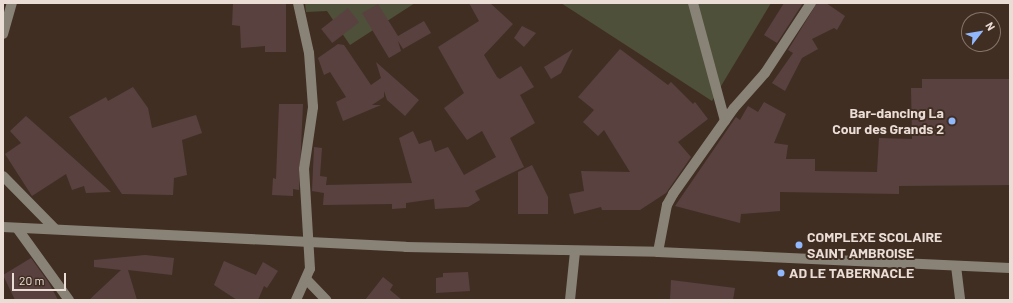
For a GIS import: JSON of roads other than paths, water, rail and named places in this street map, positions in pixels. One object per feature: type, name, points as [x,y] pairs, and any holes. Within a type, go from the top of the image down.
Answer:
[{"type":"street","points":[[3,34],[12,3]]},
{"type":"street","points":[[296,300],[307,280],[309,242],[304,169],[313,107],[309,53],[298,3]]},
{"type":"street","points":[[693,3],[725,121]]},
{"type":"street","points":[[658,252],[667,205],[725,121],[764,74],[811,3]]},
{"type":"street","points":[[3,176],[55,229]]},
{"type":"street","points":[[3,227],[309,242],[575,252],[658,252],[1010,268]]},
{"type":"street","points":[[17,228],[70,300]]},
{"type":"street","points":[[570,300],[575,252]]},
{"type":"street","points":[[956,266],[960,300]]},
{"type":"street","points":[[307,280],[326,300]]},
{"type":"place","name":"Bar-dancing La Cour des Grands 2","points":[[952,121]]},
{"type":"place","name":"COMPLEXE SCOLAIRE SAINT AMBROISE","points":[[799,245]]},
{"type":"place","name":"AD LE TABERNACLE","points":[[781,273]]}]
